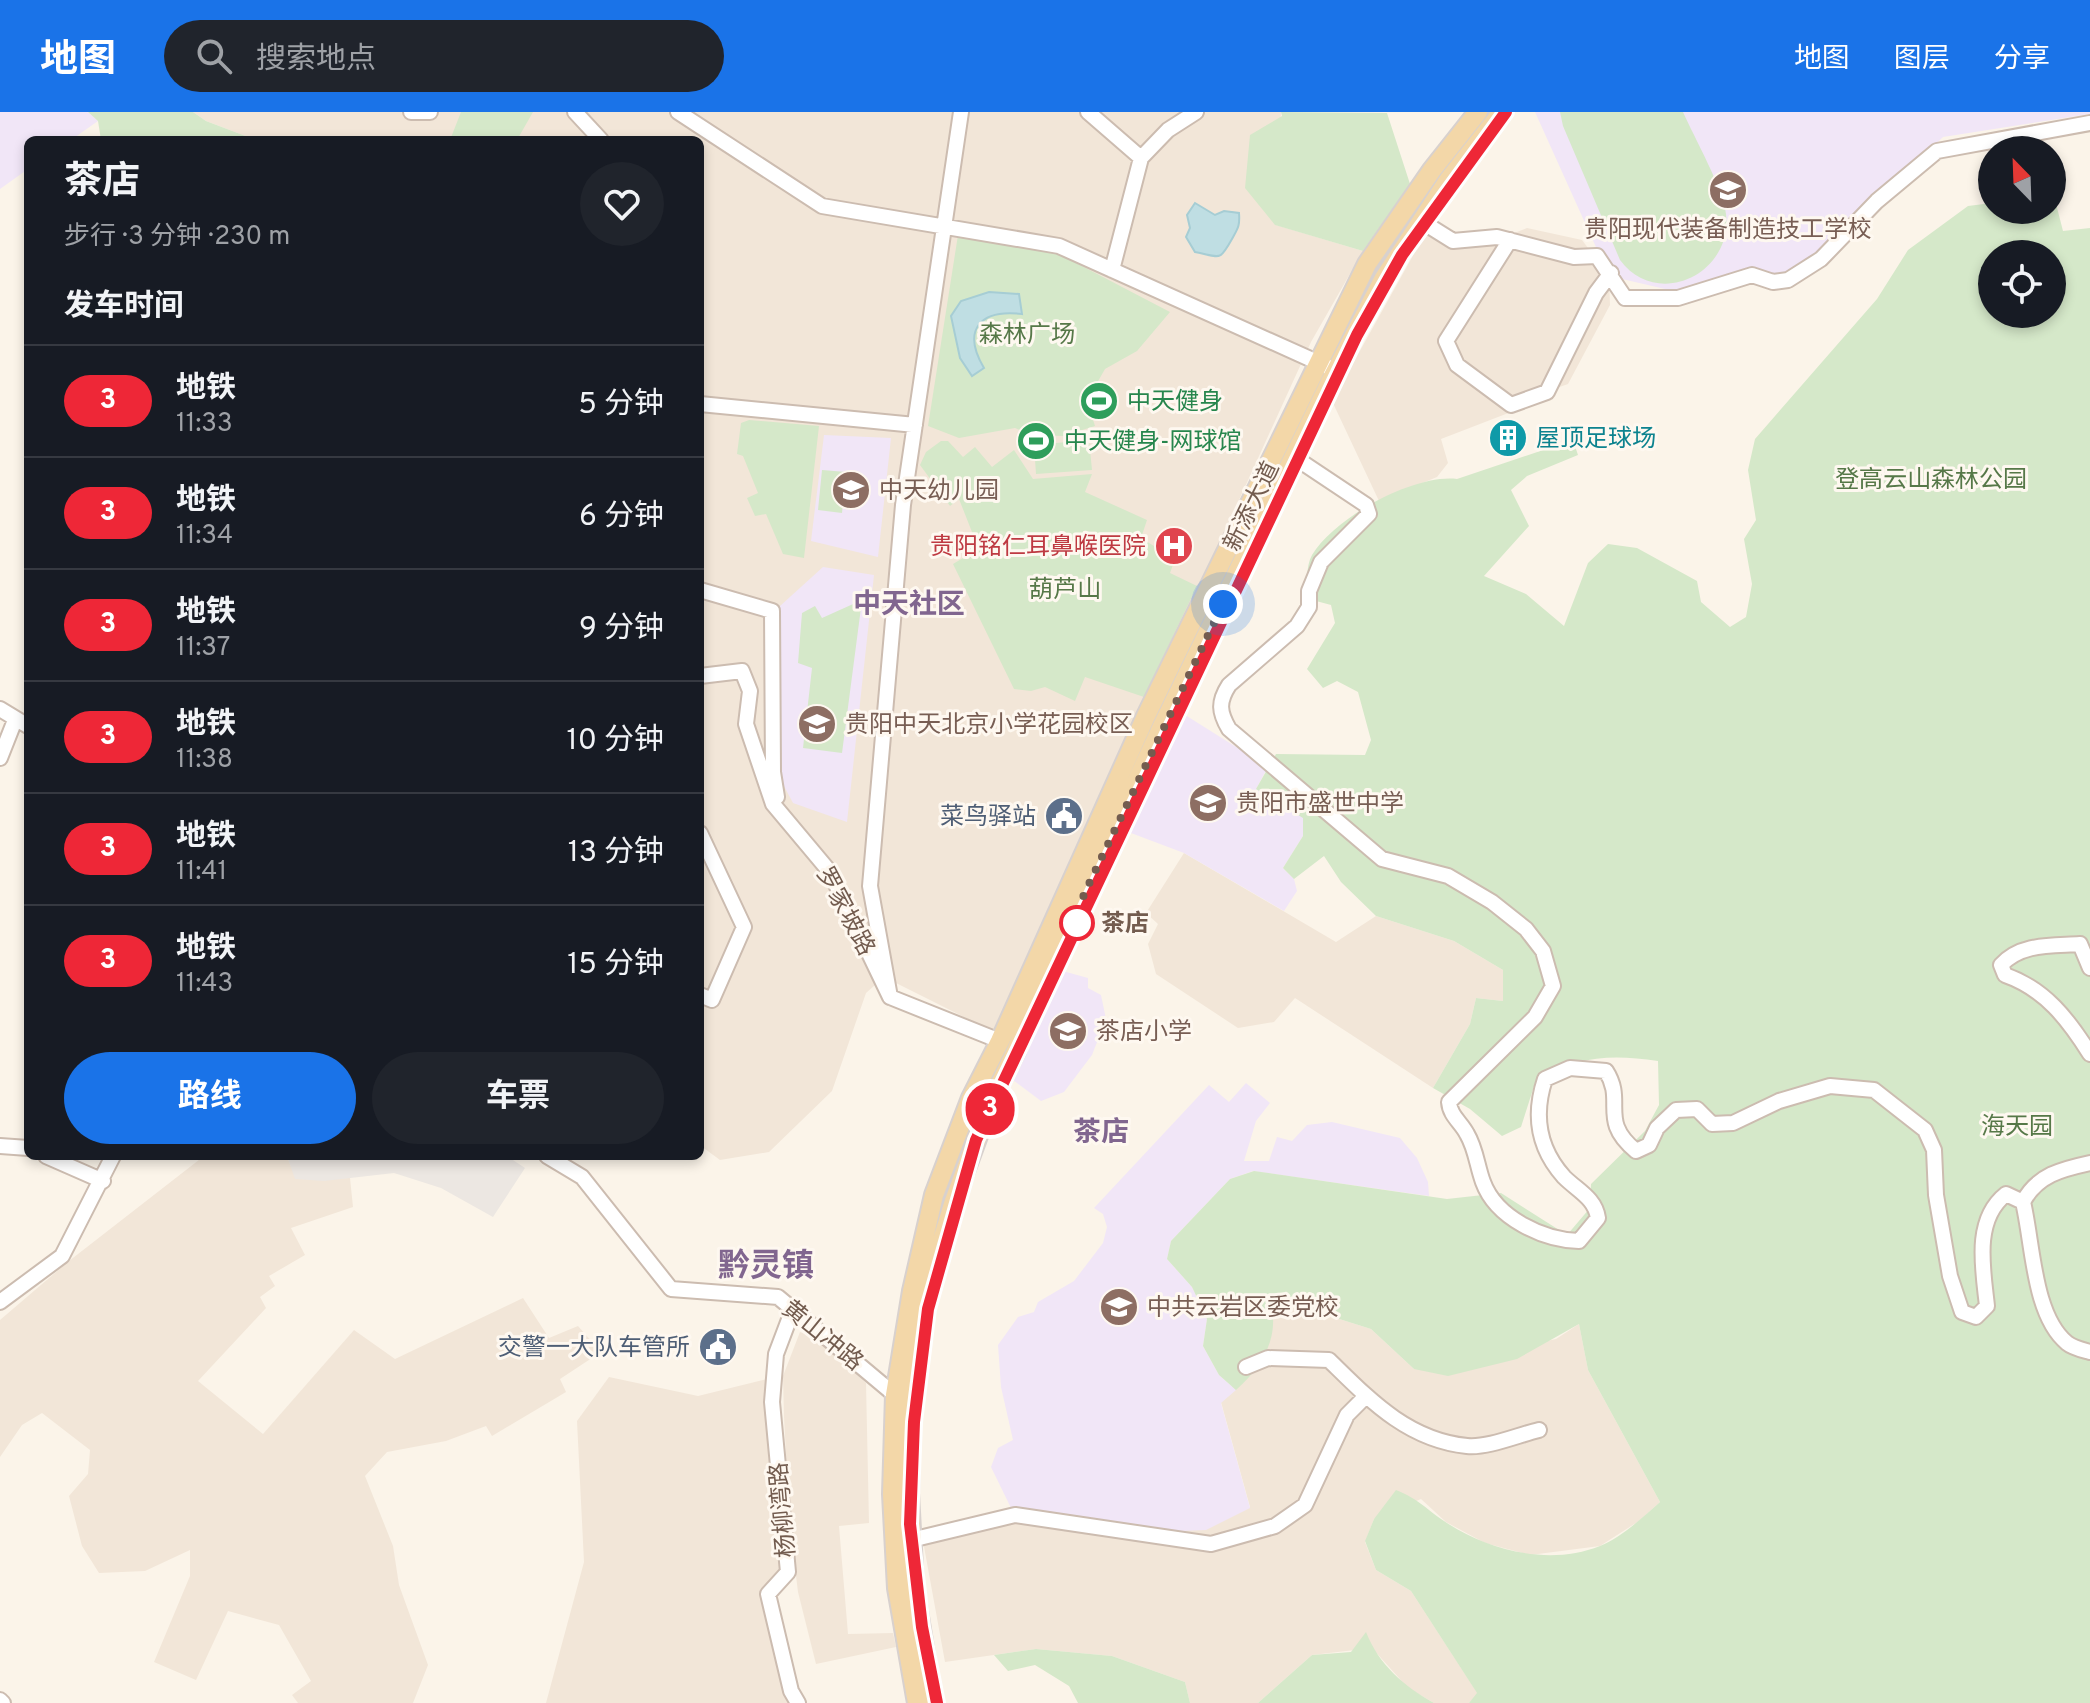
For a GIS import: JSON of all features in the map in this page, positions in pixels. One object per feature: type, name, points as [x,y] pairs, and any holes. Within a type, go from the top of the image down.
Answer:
[{"type":"main road","name":"新添大道","points":[[933,1703],[914,1586],[903,1395],[925,1296],[954,1201],[989,1106],[1162,726],[1294,457],[1367,264],[1432,170],[1478,112]]},
{"type":"main road","name":"新添大道","points":[[917,1703],[897,1588],[892,1494],[912,1291],[934,1195],[971,1098],[1000,1041],[1146,716],[1328,366],[1421,221],[1502,112]]},
{"type":"street","points":[[411,112],[430,112]]},
{"type":"street","points":[[575,112],[597,136]]},
{"type":"street","points":[[678,112],[822,206],[1059,246],[1328,366]]},
{"type":"street","points":[[961,112],[903,505],[870,886],[890,997],[1000,1041]]},
{"type":"street","points":[[1088,112],[1141,158]]},
{"type":"street","points":[[1112,270],[1141,158],[1168,130],[1196,112]]},
{"type":"street","points":[[1421,221],[1453,241],[1497,237],[1574,257],[1597,256],[1625,298],[1678,298],[1752,275],[1773,282],[1788,280],[1821,259],[1877,201],[1937,151],[2090,123]]},
{"type":"street","points":[[1510,240],[1446,341],[1457,365],[1511,405],[1547,392],[1596,293],[1611,273]]},
{"type":"street","points":[[704,404],[915,425]]},
{"type":"street","points":[[1294,457],[1366,505],[1369,514],[1321,562],[1309,591],[1309,607],[1297,626],[1229,685],[1222,697],[1220,713],[1229,729],[1382,859],[1448,876],[1492,902],[1526,929],[1543,951],[1553,986],[1535,1017],[1449,1102],[1450,1110],[1471,1142],[1484,1184],[1503,1213],[1557,1240],[1579,1241],[1598,1218],[1596,1205],[1564,1176],[1542,1146],[1537,1103],[1545,1079],[1570,1068],[1606,1071],[1614,1083],[1613,1115],[1620,1138],[1636,1151],[1649,1145],[1657,1128],[1676,1110],[1697,1109],[1712,1124],[1733,1123],[1779,1101],[1830,1086],[1874,1090],[1925,1130],[1934,1150],[1936,1195],[1950,1276],[1962,1312],[1976,1317],[1987,1306],[1982,1238],[1993,1204],[2006,1194],[2023,1202]]},
{"type":"street","points":[[704,591],[772,611],[773,772],[780,813]]},
{"type":"street","name":"罗家坡路","points":[[704,676],[742,671],[750,691],[746,724],[773,804],[830,872],[890,997]]},
{"type":"street","points":[[0,709],[22,723],[0,758]]},
{"type":"street","points":[[704,842],[744,927],[712,1000],[704,997]]},
{"type":"street","points":[[2090,968],[2080,944],[2030,948],[2010,955],[2001,965],[2005,975],[2027,983],[2067,1017],[2090,1054]]},
{"type":"street","points":[[0,1146],[24,1148]]},
{"type":"street","points":[[55,1160],[103,1181]]},
{"type":"street","points":[[0,1302],[62,1256],[111,1160]]},
{"type":"street","name":"黄山冲路","points":[[554,1160],[582,1177],[671,1289],[778,1297],[903,1395]]},
{"type":"street","points":[[2090,1163],[2056,1171],[2031,1188],[2023,1202],[2039,1291],[2054,1329],[2069,1345],[2090,1352]]},
{"type":"street","name":"杨柳湾路","points":[[793,1309],[776,1354],[772,1402],[788,1572],[768,1594],[791,1691],[798,1703]]},
{"type":"street","points":[[1246,1367],[1268,1358],[1329,1360],[1366,1396],[1410,1431],[1469,1446],[1539,1430]]},
{"type":"street","points":[[911,1540],[1015,1515],[1211,1544],[1275,1526],[1305,1505],[1347,1415],[1366,1396]]},
{"type":"shaded area","points":[[0,112],[88,112],[98,121],[77,136],[24,136],[24,172],[0,189]]},
{"type":"shaded area","points":[[193,112],[1281,112],[1276,225],[1363,251],[1311,342],[996,1033],[884,977],[866,993],[832,1091],[769,1152],[720,1160],[704,1148],[704,136],[245,136],[206,121]]},
{"type":"shaded area","name":"贵阳现代装备制造技工学校","points":[[1535,112],[2090,114],[1943,137],[1830,244],[1790,272],[1674,291],[1609,276]]},
{"type":"shaded area","points":[[1527,228],[1582,240],[1609,276],[1610,305],[1568,384],[1507,406],[1511,412],[1441,439],[1448,463],[1437,477],[1379,501],[1332,401],[1425,234],[1496,240]]},
{"type":"shaded area","name":"中天幼儿园","points":[[824,435],[891,438],[878,557],[811,541]]},
{"type":"shaded area","name":"贵阳中天北京小学花园校区","points":[[823,567],[874,575],[847,822],[793,803],[776,771],[780,606]]},
{"type":"shaded area","name":"贵阳市盛世中学","points":[[1182,713],[1268,767],[1256,789],[1303,817],[1303,836],[1283,868],[1294,879],[1297,891],[1284,911],[1184,853],[1123,830]]},
{"type":"shaded area","points":[[1184,853],[1336,942],[1376,916],[1454,941],[1503,970],[1503,1001],[1476,998],[1470,1024],[1433,1088],[1295,998],[1274,1022],[1238,1028],[1156,974],[1148,944],[1158,924],[1146,913]]},
{"type":"shaded area","name":"茶店小学","points":[[1059,970],[1088,978],[1088,988],[1101,995],[1106,1019],[1092,1055],[1064,1092],[1041,1101],[1013,1080]]},
{"type":"shaded area","name":"中共云岩区委党校","points":[[1246,1083],[1270,1103],[1256,1121],[1244,1161],[1269,1161],[1277,1137],[1292,1141],[1307,1125],[1332,1122],[1400,1138],[1417,1158],[1428,1182],[1429,1196],[1253,1171],[1230,1179],[1171,1241],[1167,1259],[1192,1287],[1207,1319],[1203,1346],[1219,1375],[1236,1390],[1221,1403],[1250,1508],[1206,1530],[1155,1532],[1012,1510],[991,1467],[998,1448],[1013,1440],[1001,1387],[998,1345],[1018,1317],[1034,1312],[1038,1302],[1074,1281],[1103,1243],[1107,1227],[1103,1214],[1094,1208],[1209,1085],[1229,1102]]},
{"type":"shaded area","points":[[199,1160],[289,1160],[296,1179],[350,1178],[353,1207],[291,1228],[305,1255],[269,1276],[275,1286],[260,1297],[266,1308],[198,1381],[263,1434],[354,1330],[395,1359],[523,1298],[549,1338],[578,1326],[601,1352],[560,1379],[566,1392],[492,1436],[486,1426],[446,1441],[387,1452],[365,1476],[393,1546],[399,1585],[428,1665],[413,1703],[298,1703],[292,1695],[311,1681],[279,1625],[228,1611],[196,1680],[154,1662],[190,1576],[190,1550],[145,1571],[99,1573],[82,1546],[69,1496],[88,1474],[90,1450],[42,1413],[22,1425],[0,1457],[0,1320],[69,1261]]},
{"type":"shaded area","points":[[288,1160],[513,1160],[525,1168],[493,1217],[441,1188],[394,1173],[324,1181],[295,1179]]},
{"type":"shaded area","points":[[1300,1298],[1328,1303],[1333,1317],[1371,1329],[1414,1369],[1556,1339],[1579,1324],[1588,1370],[1660,1502],[1639,1521],[1600,1546],[1530,1555],[1485,1543],[1446,1522],[1421,1499],[1374,1519],[1365,1542],[1376,1570],[1411,1591],[1478,1694],[1469,1703],[1434,1703],[1408,1688],[1372,1648],[1312,1655],[1258,1703],[1190,1703],[1185,1682],[1112,1656],[1036,1649],[945,1662],[923,1541],[1012,1510],[1250,1507],[1221,1402],[1273,1325],[1273,1316]]},
{"type":"shaded area","points":[[800,1332],[823,1341],[866,1383],[869,1523],[839,1526],[848,1634],[893,1633],[896,1647],[816,1664],[798,1592],[790,1527],[784,1417],[783,1376]]},
{"type":"shaded area","points":[[609,1377],[698,1396],[767,1379],[768,1454],[784,1580],[773,1593],[789,1703],[546,1703],[584,1562],[577,1421]]},
{"type":"green space","points":[[88,112],[193,112],[206,121],[245,136],[100,136],[98,121]]},
{"type":"green space","points":[[461,112],[533,112],[519,136],[452,136]]},
{"type":"green space","points":[[1281,112],[1387,113],[1410,184],[1363,251],[1275,225],[1245,188],[1250,135],[1282,116]]},
{"type":"green space","points":[[1560,112],[1683,112],[1714,178],[1726,214],[1725,235],[1718,254],[1705,268],[1690,278],[1672,283],[1653,282],[1635,275],[1620,260],[1563,126]]},
{"type":"green space","points":[[1978,205],[1978,224],[2061,224],[2063,231],[2090,228],[2090,1703],[1469,1703],[1477,1693],[1411,1591],[1376,1570],[1365,1541],[1374,1519],[1396,1490],[1464,1533],[1501,1548],[1541,1555],[1581,1552],[1600,1546],[1639,1521],[1660,1502],[1588,1370],[1579,1324],[1517,1359],[1448,1376],[1414,1369],[1371,1329],[1333,1317],[1328,1303],[1300,1298],[1273,1316],[1271,1338],[1264,1357],[1236,1390],[1219,1375],[1203,1346],[1207,1319],[1192,1287],[1167,1259],[1171,1241],[1230,1179],[1254,1171],[1447,1199],[1501,1193],[1567,1235],[1590,1208],[1591,1184],[1645,1131],[1659,1105],[1658,1061],[1595,1059],[1551,1072],[1536,1080],[1521,1127],[1502,1136],[1470,1109],[1433,1088],[1470,1024],[1476,998],[1503,1001],[1503,970],[1454,941],[1376,916],[1341,882],[1324,856],[1294,879],[1283,868],[1303,836],[1303,818],[1256,789],[1276,754],[1365,755],[1371,740],[1358,692],[1337,681],[1323,688],[1307,669],[1335,623],[1331,605],[1305,598],[1310,559],[1338,526],[1398,491],[1419,483],[1457,479],[1573,440],[1578,455],[1527,476],[1511,490],[1529,526],[1484,576],[1526,594],[1564,626],[1588,563],[1608,544],[1637,548],[1697,581],[1701,602],[1730,627],[1746,617],[1752,584],[1744,539],[1756,520],[1748,470],[1755,439],[1877,299],[1908,250],[1968,206]]},
{"type":"green space","name":"森林广场","points":[[958,235],[1057,253],[1170,312],[1137,351],[1105,369],[1093,390],[1089,407],[1095,426],[1063,436],[1032,435],[1015,428],[959,438],[928,426]]},
{"type":"green space","points":[[749,420],[819,426],[804,558],[783,554],[766,514],[755,516],[747,498],[758,493],[743,456],[737,454],[741,423]]},
{"type":"green space","points":[[1089,440],[1092,470],[1036,474],[1034,445]]},
{"type":"green space","name":"葫芦山","points":[[941,441],[948,441],[963,457],[975,447],[992,467],[1014,450],[1033,479],[1092,474],[1085,492],[1147,520],[1141,538],[1175,559],[1170,573],[1197,586],[1144,697],[1085,677],[1075,701],[1045,687],[1031,691],[1014,689],[953,564],[973,552],[972,532],[959,499],[950,506],[920,465],[926,452]]},
{"type":"green space","points":[[822,470],[846,472],[842,513],[818,510]]},
{"type":"green space","points":[[862,600],[842,753],[803,748],[812,668],[798,663],[802,613],[815,606],[822,618]]},
{"type":"green space","points":[[1366,1632],[1378,1655],[1394,1674],[1434,1703],[1258,1703],[1312,1655],[1351,1652]]},
{"type":"green space","points":[[1036,1649],[1112,1656],[1185,1682],[1190,1703],[1078,1703],[1069,1686],[1035,1665],[1008,1671],[994,1655]]},
{"type":"water","points":[[1195,203],[1215,215],[1224,211],[1239,213],[1237,229],[1221,255],[1195,252],[1186,237],[1190,228],[1187,215]]},
{"type":"water","points":[[989,292],[1019,294],[1022,314],[996,315],[979,324],[974,342],[984,368],[972,376],[960,358],[951,316],[961,301]]},
{"type":"metro line","name":"3","points":[[937,1703],[922,1627],[910,1524],[914,1422],[928,1309],[976,1140],[1357,335],[1402,255],[1506,112]]},
{"type":"place","name":"贵阳现代装备制造技工学校","points":[[1728,190]]},
{"type":"place","name":"中天健身","points":[[1099,401]]},
{"type":"place","name":"屋顶足球场","points":[[1508,438]]},
{"type":"place","name":"中天健身-网球馆","points":[[1036,441]]},
{"type":"place","name":"中天幼儿园","points":[[851,490]]},
{"type":"place","name":"贵阳铭仁耳鼻喉医院","points":[[1174,546]]},
{"type":"place","name":"贵阳中天北京小学花园校区","points":[[817,724]]},
{"type":"place","name":"贵阳市盛世中学","points":[[1208,803]]},
{"type":"place","name":"菜鸟驿站","points":[[1064,816]]},
{"type":"place","name":"茶店","points":[[1077,923]]},
{"type":"place","name":"茶店小学","points":[[1068,1031]]},
{"type":"place","name":"中共云岩区委党校","points":[[1119,1307]]},
{"type":"place","name":"交警一大队车管所","points":[[718,1347]]},
{"type":"district","name":"中天社区","points":[[909,603]]},
{"type":"district","name":"茶店","points":[[1101,1131]]},
{"type":"district","name":"黔灵镇","points":[[766,1265]]},
{"type":"route","points":[[1077,923],[1076,912],[1162,726],[1223,604]]},
{"type":"park label","name":"登高云山森林公园","points":[[1931,479]]},
{"type":"park label","name":"海天园","points":[[2017,1126]]}]
